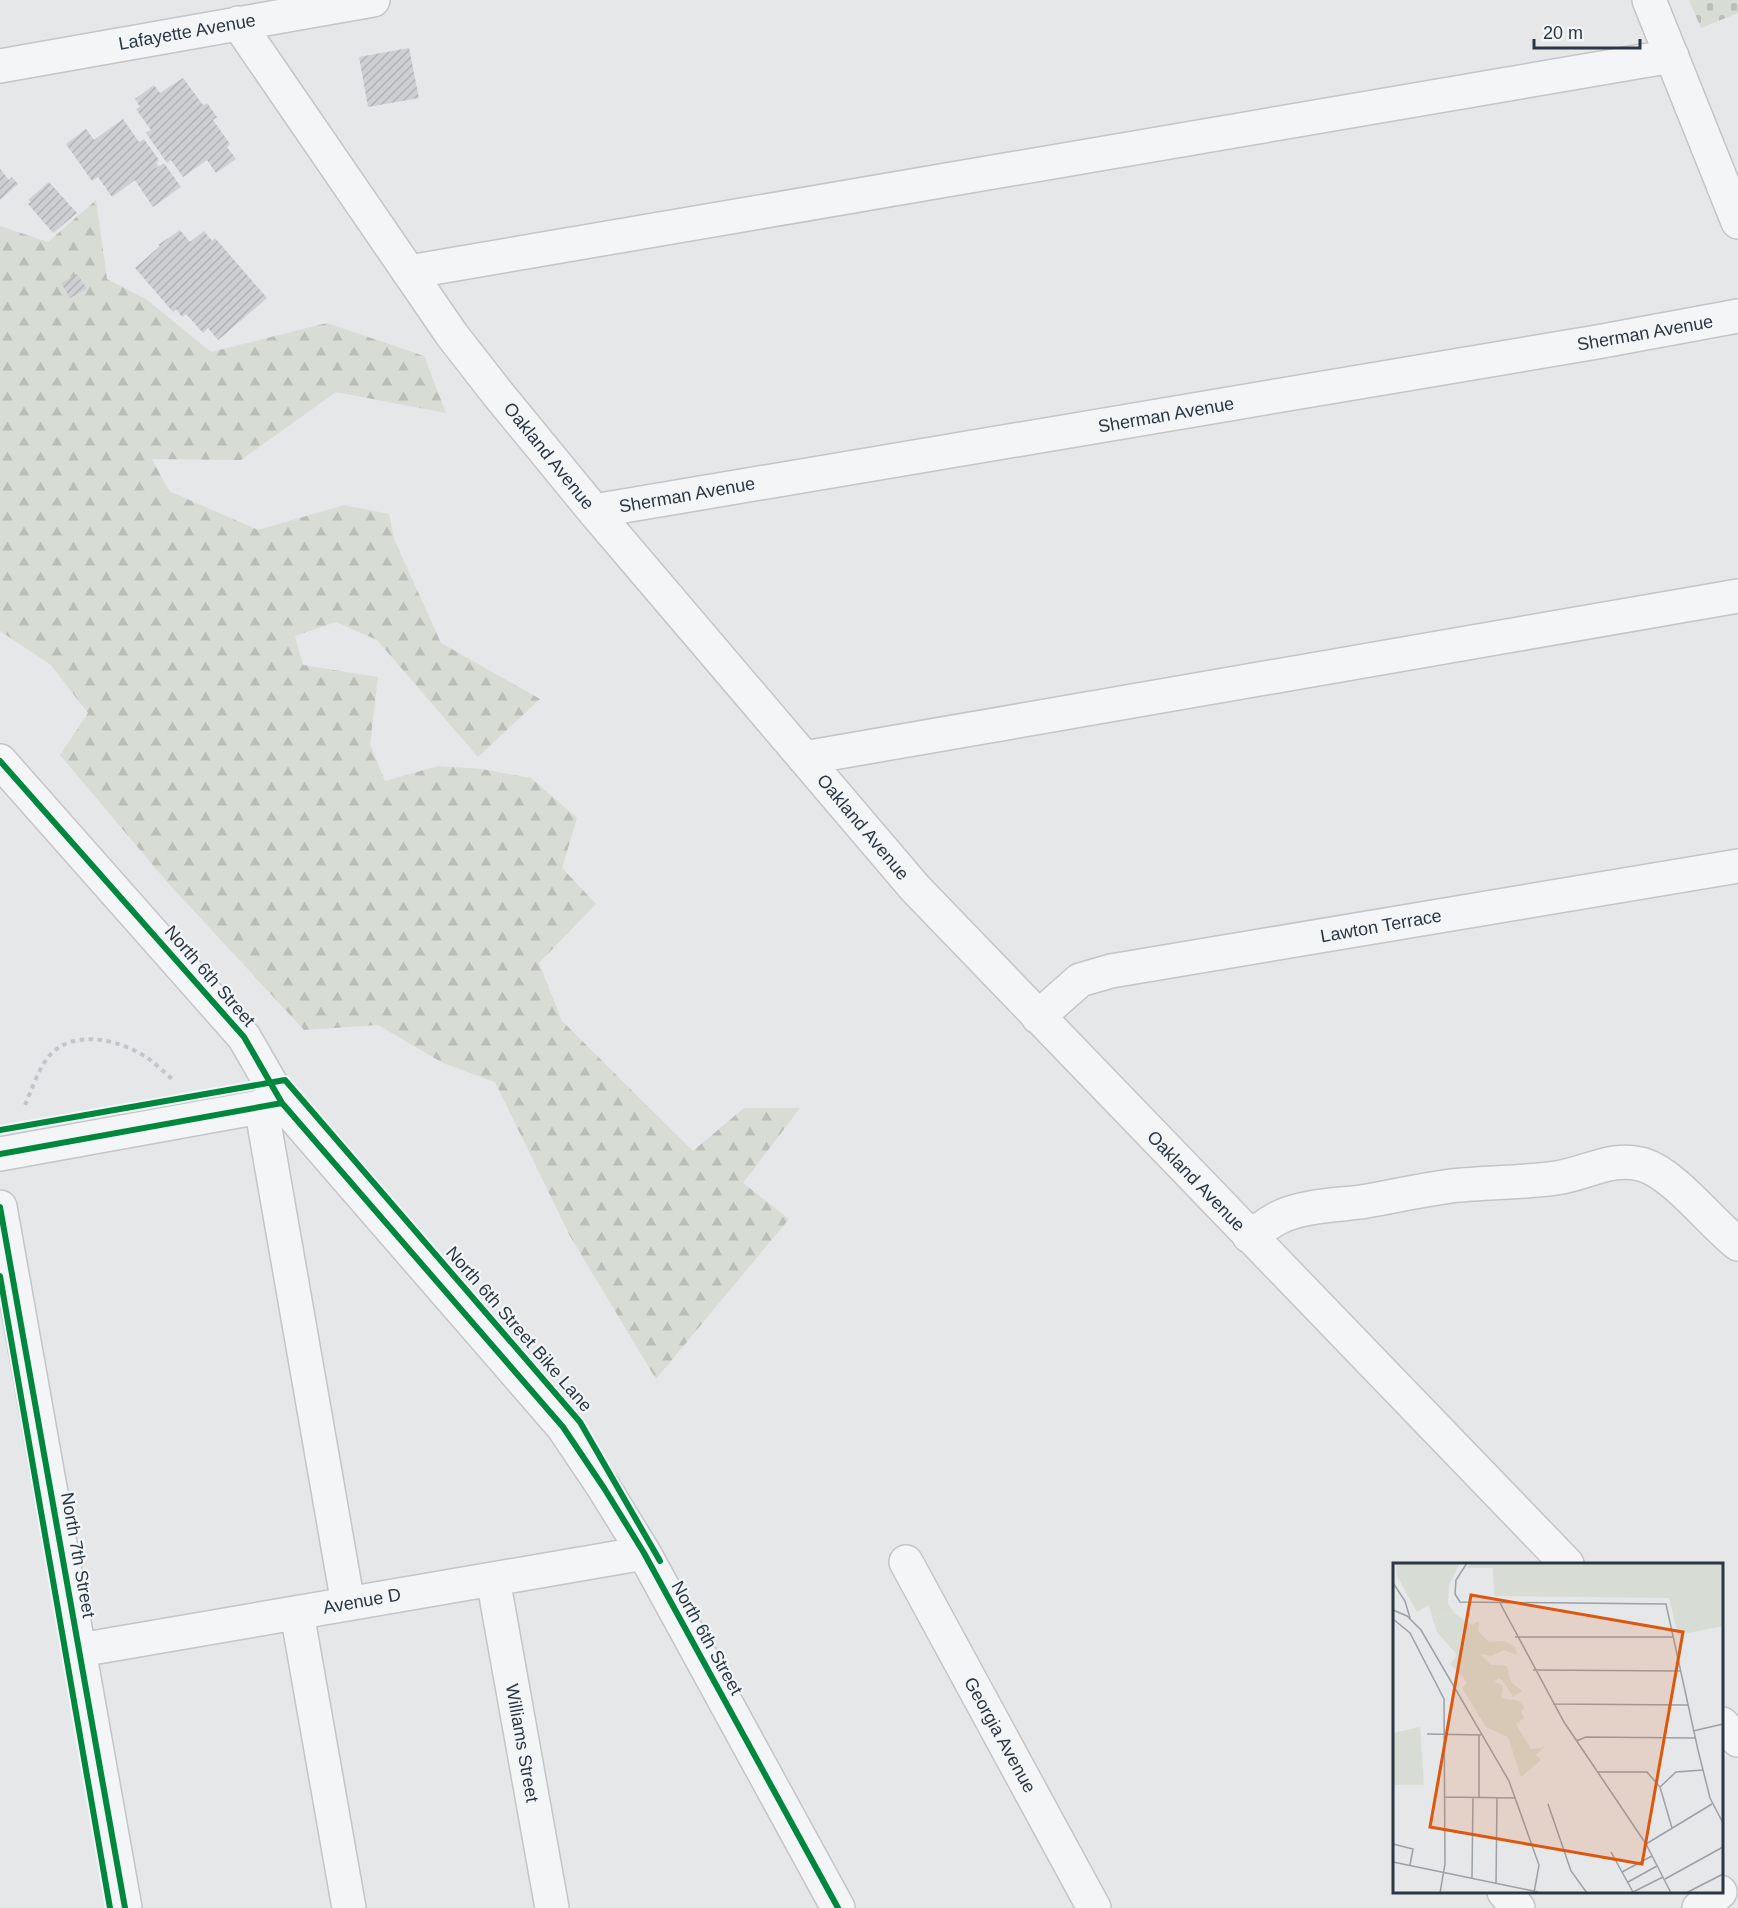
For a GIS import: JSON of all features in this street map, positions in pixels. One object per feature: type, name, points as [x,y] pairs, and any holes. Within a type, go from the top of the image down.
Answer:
[{"type":"street","name":"Lafayette Avenue","points":[[0,66],[374,0]]},
{"type":"street","points":[[1650,0],[1738,222]]},
{"type":"street","name":"Oakland Avenue","points":[[238,23],[472,361],[594,511],[915,888],[1565,1563]]},
{"type":"street","points":[[409,272],[1672,56]]},
{"type":"street","name":"Sherman Avenue","points":[[594,511],[1597,342],[1738,316]]},
{"type":"street","points":[[804,758],[1738,596]]},
{"type":"street","name":"North 6th Street","points":[[0,761],[244,1037],[272,1105],[563,1427],[644,1553],[838,1908]]},
{"type":"street","name":"Lawton Terrace","points":[[1038,1017],[1080,980],[1112,971],[1738,866]]},
{"type":"street","points":[[0,1154],[272,1105],[348,1604]]},
{"type":"street","points":[[1250,1236],[1282,1216],[1316,1208],[1452,1186],[1534,1182],[1562,1178],[1595,1167],[1624,1161],[1646,1165],[1666,1177],[1719,1229],[1738,1244]]},
{"type":"street","name":"North 7th Street","points":[[0,1207],[125,1908]]},
{"type":"street","name":"Avenue D","points":[[80,1650],[644,1553]]},
{"type":"street","name":"Georgia Avenue","points":[[906,1562],[1094,1908]]},
{"type":"street","name":"Williams Street","points":[[493,1579],[552,1908]]},
{"type":"street","points":[[297,1613],[349,1908]]},
{"type":"street","points":[[1723,1725],[1738,1740]]},
{"type":"street","points":[[1723,1889],[1738,1877]]},
{"type":"street","points":[[1505,1893],[1518,1908]]},
{"type":"street","points":[[1699,1908],[1718,1893]]},
{"type":"path","points":[[25,1105],[49,1056],[62,1046],[77,1041],[107,1041],[129,1048],[150,1059],[173,1080]]},
{"type":"green space","points":[[1689,0],[1738,0],[1738,13],[1701,28]]},
{"type":"green space","points":[[96,200],[107,279],[146,299],[211,352],[327,323],[424,356],[446,413],[336,392],[241,460],[152,459],[169,491],[258,530],[344,505],[389,514],[394,539],[441,643],[540,699],[478,757],[377,640],[336,622],[295,636],[303,665],[378,677],[370,744],[385,781],[438,766],[482,769],[531,778],[577,818],[562,868],[596,904],[539,963],[562,1021],[693,1151],[744,1108],[800,1108],[743,1183],[789,1219],[656,1379],[570,1236],[495,1082],[443,1063],[378,1025],[304,1030],[168,883],[60,755],[88,713],[51,665],[0,631],[0,226],[48,242]]},
{"type":"building","points":[[409,48],[419,98],[368,107],[359,57]]},
{"type":"building","points":[[183,78],[203,105],[207,103],[217,117],[213,120],[230,144],[227,147],[236,159],[216,173],[207,160],[183,177],[171,160],[167,163],[146,133],[151,130],[136,109],[140,107],[135,99],[154,85],[160,93]]},
{"type":"building","points":[[123,119],[139,142],[144,139],[159,160],[154,169],[164,163],[181,187],[153,207],[135,180],[112,197],[98,177],[92,181],[66,144],[86,129],[94,140]]},
{"type":"building","points":[[0,169],[9,180],[12,177],[18,184],[0,200]]},
{"type":"building","points":[[49,182],[77,213],[53,233],[28,204],[31,202],[28,200]]},
{"type":"building","points":[[180,230],[190,242],[204,231],[212,241],[215,238],[267,298],[218,340],[208,328],[203,333],[186,314],[182,317],[176,309],[173,312],[135,268],[160,246],[158,245]]},
{"type":"building","points":[[77,274],[87,289],[70,298],[61,283]]},
{"type":"cycle path","points":[[0,761],[244,1037],[282,1103],[563,1427],[644,1553],[838,1908]]},
{"type":"cycle path","name":"North 6th Street Bike Lane","points":[[0,1130],[285,1080],[580,1422],[660,1561]]},
{"type":"cycle path","points":[[0,1154],[282,1103]]},
{"type":"cycle path","points":[[0,1207],[125,1908]]},
{"type":"cycle path","points":[[0,1276],[110,1908]]}]
